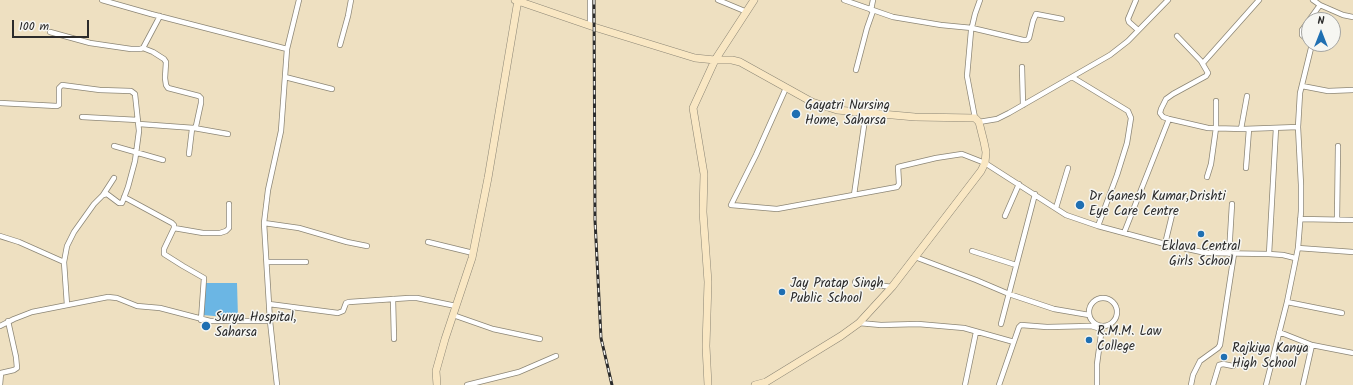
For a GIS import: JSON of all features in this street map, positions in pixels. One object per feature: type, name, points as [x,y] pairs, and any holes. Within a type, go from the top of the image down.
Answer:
[{"type":"street","points":[[102,0],[287,49]]},
{"type":"street","points":[[277,385],[270,321],[264,223],[268,190],[281,131],[287,49],[299,0]]},
{"type":"street","points":[[340,45],[351,0]]},
{"type":"street","points":[[437,385],[436,371],[473,253],[488,178],[517,0],[590,26],[696,58],[732,60],[740,62],[812,102],[837,110],[977,120],[997,119],[1110,55],[1168,0]]},
{"type":"street","points":[[590,0],[590,26]]},
{"type":"street","points":[[718,0],[746,12]]},
{"type":"street","points":[[709,385],[706,346],[708,282],[702,212],[704,174],[693,108],[715,60],[754,0]]},
{"type":"street","points":[[844,0],[872,11],[916,22],[972,28],[1023,40],[1027,40],[1029,38],[1036,14],[1062,19]]},
{"type":"street","points":[[856,70],[872,11],[873,0]]},
{"type":"street","points":[[755,385],[773,378],[841,336],[859,322],[892,287],[981,171],[985,163],[986,152],[967,76],[972,28],[980,0]]},
{"type":"street","points":[[1136,0],[1128,19],[1130,25],[1138,30]]},
{"type":"street","points":[[1203,63],[1259,0]]},
{"type":"street","points":[[1311,12],[1316,2],[1343,15],[1353,17]]},
{"type":"street","points":[[144,48],[160,16]]},
{"type":"street","points":[[50,32],[90,43],[131,49],[144,48],[164,59],[166,62],[165,78],[168,88],[195,94],[201,98],[196,126],[193,128],[189,154]]},
{"type":"street","points":[[1177,36],[1203,63],[1208,73],[1166,99],[1162,105],[1160,113],[1163,117],[1216,128],[1298,128]]},
{"type":"street","points":[[1266,385],[1287,302],[1298,248],[1301,185],[1298,128],[1300,93],[1310,52]]},
{"type":"street","points":[[1022,67],[1023,105]]},
{"type":"street","points":[[285,77],[332,89]]},
{"type":"street","points":[[1072,77],[1128,111],[1131,118],[1127,143],[1098,226]]},
{"type":"street","points":[[0,103],[59,106],[59,88],[62,85],[100,90],[131,91],[135,94],[138,122],[136,152],[133,168],[124,197],[122,203],[120,203],[107,194],[103,195]]},
{"type":"street","points":[[1302,86],[1328,91],[1353,90]]},
{"type":"street","points":[[786,88],[756,155],[731,205],[778,209],[898,187],[899,167],[959,154],[985,163],[1066,215],[1098,226],[1165,244],[1206,253],[1269,254],[1284,255],[1295,258]]},
{"type":"street","points":[[1241,129],[1247,96]]},
{"type":"street","points":[[1207,177],[1211,164],[1216,128],[1216,102]]},
{"type":"street","points":[[854,195],[866,112]]},
{"type":"street","points":[[82,117],[193,128],[228,134]]},
{"type":"street","points":[[1124,233],[1169,119]]},
{"type":"street","points":[[1269,254],[1276,128]]},
{"type":"street","points":[[1246,168],[1249,129]]},
{"type":"street","points":[[114,146],[163,160]]},
{"type":"street","points":[[1337,220],[1338,146]]},
{"type":"street","points":[[1056,208],[1068,168]]},
{"type":"street","points":[[67,305],[64,262],[67,246],[74,232],[94,204],[103,195],[114,178]]},
{"type":"street","points":[[1005,216],[1018,184]]},
{"type":"street","points":[[1001,324],[1035,194]]},
{"type":"street","points":[[124,197],[172,223],[174,228]]},
{"type":"street","points":[[174,228],[203,233],[220,233],[226,231],[229,228],[229,204]]},
{"type":"street","points":[[1191,385],[1193,375],[1200,361],[1220,345],[1231,254],[1232,204]]},
{"type":"street","points":[[1165,244],[1173,211]]},
{"type":"street","points":[[1300,219],[1353,220]]},
{"type":"street","points":[[264,223],[299,228],[347,242],[367,246]]},
{"type":"street","points":[[174,228],[164,249],[164,254],[204,278],[201,320]]},
{"type":"street","points":[[0,236],[19,242],[64,262]]},
{"type":"street","points":[[428,242],[473,253]]},
{"type":"street","points":[[1298,248],[1353,252]]},
{"type":"street","points":[[972,251],[1016,265]]},
{"type":"street","points":[[915,257],[1009,294],[1054,309],[1089,315]]},
{"type":"street","points":[[267,262],[306,262]]},
{"type":"street","points":[[855,282],[892,287]]},
{"type":"street","points":[[999,385],[1018,327],[1021,325],[1047,327],[1102,327],[1110,324],[1116,318],[1118,309],[1113,301],[1104,297],[1095,300],[1089,308],[1089,315],[1093,322],[1102,327]]},
{"type":"street","points":[[0,326],[32,312],[113,298],[137,306],[160,308],[201,320],[241,322],[270,321]]},
{"type":"street","points":[[269,304],[338,313],[343,310],[348,302],[393,299],[418,298],[456,306]]},
{"type":"street","points":[[393,299],[394,339]]},
{"type":"street","points":[[1287,302],[1342,313]]},
{"type":"street","points":[[453,315],[493,328],[540,340]]},
{"type":"street","points":[[0,385],[1,372],[14,370],[17,368],[8,322]]},
{"type":"street","points":[[859,322],[881,325],[918,324],[964,328],[1014,342]]},
{"type":"street","points":[[1097,385],[1097,364],[1102,327]]},
{"type":"street","points":[[965,385],[976,332]]},
{"type":"street","points":[[1279,332],[1312,345],[1353,353]]},
{"type":"street","points":[[1303,385],[1312,345]]},
{"type":"street","points":[[467,385],[519,372],[556,356]]},
{"type":"street","points":[[1213,385],[1219,365],[1223,364],[1233,366]]},
{"type":"water","points":[[205,283],[237,283],[238,318],[202,315]]},
{"type":"railway","points":[[594,0],[595,220],[601,338],[612,385]]},
{"type":"place","name":"Gayatri Nursing Home, Saharsa","points":[[796,114]]},
{"type":"place","name":"Dr Ganesh Kumar,Drishti Eye Care Centre","points":[[1080,205]]},
{"type":"place","name":"Eklava Central Girls School","points":[[1201,234]]},
{"type":"place","name":"Jay Pratap Singh Public School","points":[[782,292]]},
{"type":"place","name":"Surya Hospital, Saharsa","points":[[206,326]]},
{"type":"place","name":"R.M.M. Law College","points":[[1089,340]]},
{"type":"place","name":"Rajkiya Kanya High School","points":[[1224,357]]}]
